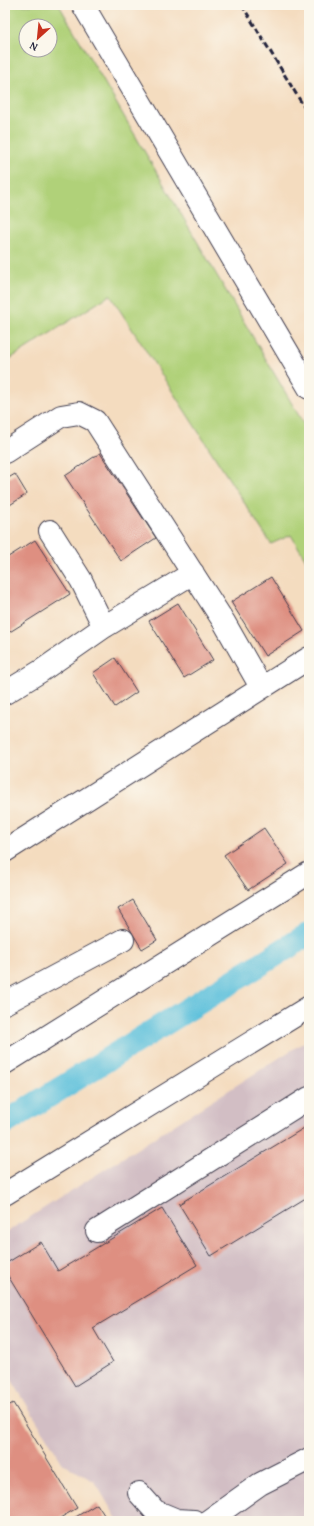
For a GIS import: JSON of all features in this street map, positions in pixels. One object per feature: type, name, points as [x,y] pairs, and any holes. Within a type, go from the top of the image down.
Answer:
[{"type":"street","points":[[82,5],[309,388]]},
{"type":"street","points":[[5,452],[61,416],[78,413],[95,421],[224,622],[261,687]]},
{"type":"street","points":[[50,531],[81,580],[104,627]]},
{"type":"street","points":[[5,693],[41,671],[104,627],[193,573]]},
{"type":"street","points":[[5,852],[261,687],[309,658]]},
{"type":"street","points":[[5,1063],[309,873]]},
{"type":"street","points":[[5,1003],[123,940]]},
{"type":"street","points":[[5,1194],[309,1007]]},
{"type":"street","points":[[96,1231],[309,1098]]},
{"type":"street","points":[[208,1521],[260,1484],[309,1458]]},
{"type":"street","points":[[139,1493],[155,1511],[177,1520],[194,1521]]},
{"type":"shaded area","points":[[309,1039],[309,1521],[118,1521],[95,1482],[63,1464],[5,1369],[5,1233]]},
{"type":"green space","points":[[5,5],[59,5],[309,433],[309,565],[291,535],[271,544],[110,295],[5,362]]},
{"type":"building","points":[[100,453],[156,538],[121,561],[65,476]]},
{"type":"building","points":[[15,474],[27,494],[5,508],[5,480]]},
{"type":"building","points":[[35,540],[70,594],[5,635],[5,559]]},
{"type":"building","points":[[271,577],[304,631],[265,656],[231,602]]},
{"type":"building","points":[[178,603],[213,660],[184,678],[149,621]]},
{"type":"building","points":[[115,658],[137,692],[115,707],[93,673]]},
{"type":"building","points":[[264,828],[288,864],[248,890],[224,855]]},
{"type":"building","points":[[133,900],[157,940],[142,949],[118,909]]},
{"type":"building","points":[[309,1125],[309,1196],[211,1256],[179,1204]]},
{"type":"building","points":[[162,1208],[197,1265],[93,1328],[113,1362],[75,1386],[5,1271],[5,1264],[41,1242],[58,1271]]},
{"type":"building","points":[[13,1403],[77,1508],[55,1521],[5,1521],[5,1408]]},
{"type":"building","points":[[97,1504],[108,1521],[69,1521]]},
{"type":"waterway","points":[[5,1123],[309,934]]},
{"type":"railway","points":[[242,5],[309,115]]}]
